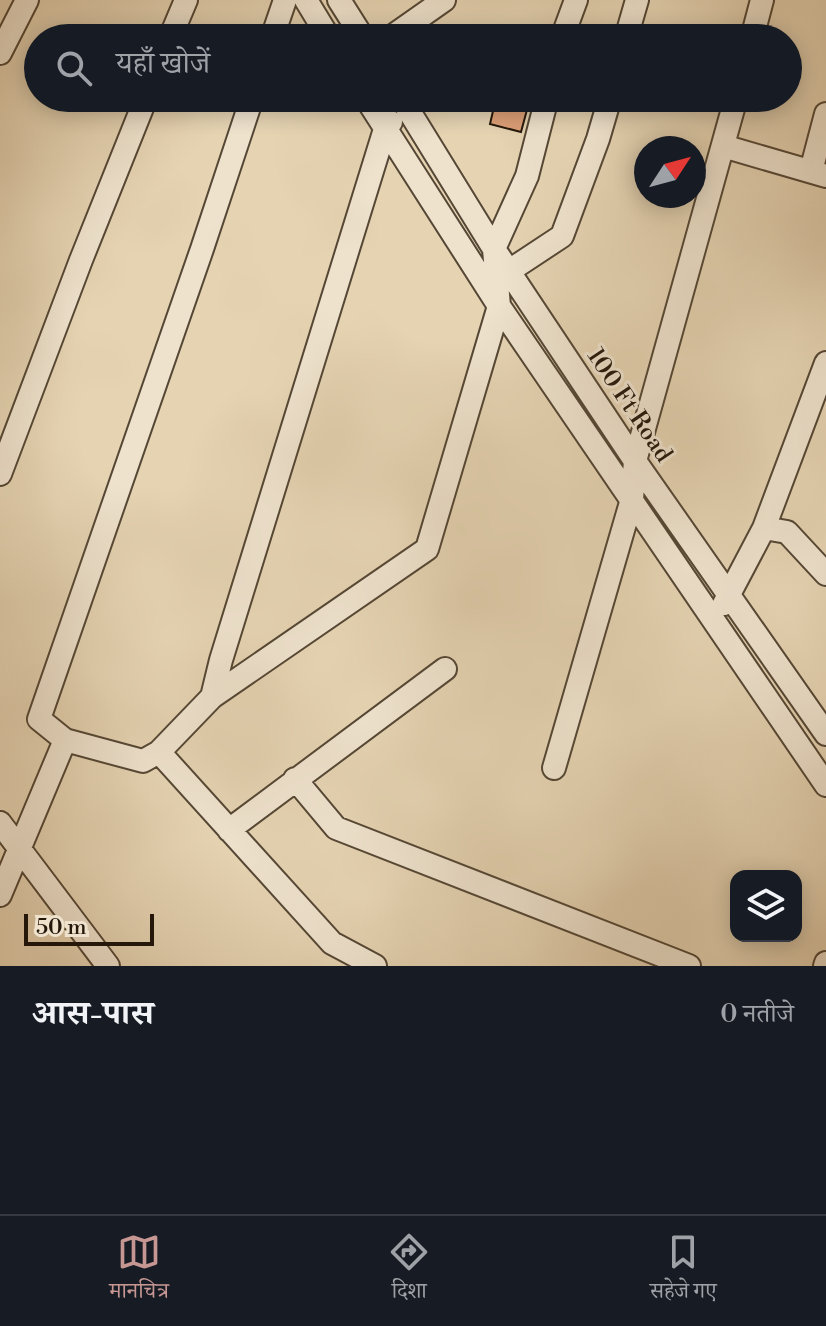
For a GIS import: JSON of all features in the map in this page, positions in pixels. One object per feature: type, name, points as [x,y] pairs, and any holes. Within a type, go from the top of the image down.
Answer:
[{"type":"street","points":[[0,53],[27,0]]},
{"type":"street","points":[[176,24],[186,0]]},
{"type":"street","points":[[277,24],[285,0]]},
{"type":"street","points":[[306,0],[321,24]]},
{"type":"street","points":[[339,0],[354,24]]},
{"type":"street","points":[[410,24],[444,0]]},
{"type":"street","points":[[567,24],[576,0]]},
{"type":"street","points":[[630,24],[637,0]]},
{"type":"street","points":[[756,24],[762,0]]},
{"type":"street","points":[[0,474],[141,112]]},
{"type":"street","points":[[247,112],[39,719],[65,740],[143,761],[159,752],[212,697],[427,549],[499,306],[494,249],[527,176],[543,112]]},
{"type":"street","points":[[375,112],[499,306],[826,785]]},
{"type":"street","points":[[212,697],[385,129],[396,112]]},
{"type":"street","name":"100 Ft Road","points":[[410,112],[494,249],[635,461],[826,734]]},
{"type":"street","points":[[509,271],[562,236],[606,112]]},
{"type":"street","points":[[554,768],[632,499],[635,461],[732,112]]},
{"type":"street","points":[[723,146],[819,174],[826,114]]},
{"type":"street","points":[[713,618],[730,596],[764,528],[826,363]]},
{"type":"street","points":[[764,528],[787,532],[826,574]]},
{"type":"street","points":[[229,830],[445,669]]},
{"type":"street","points":[[0,895],[65,740]]},
{"type":"street","points":[[159,752],[332,943],[375,966]]},
{"type":"street","points":[[295,779],[336,828],[689,966]]},
{"type":"street","points":[[0,823],[108,966]]},
{"type":"building","points":[[493,112],[526,112],[521,132],[490,124]]}]
